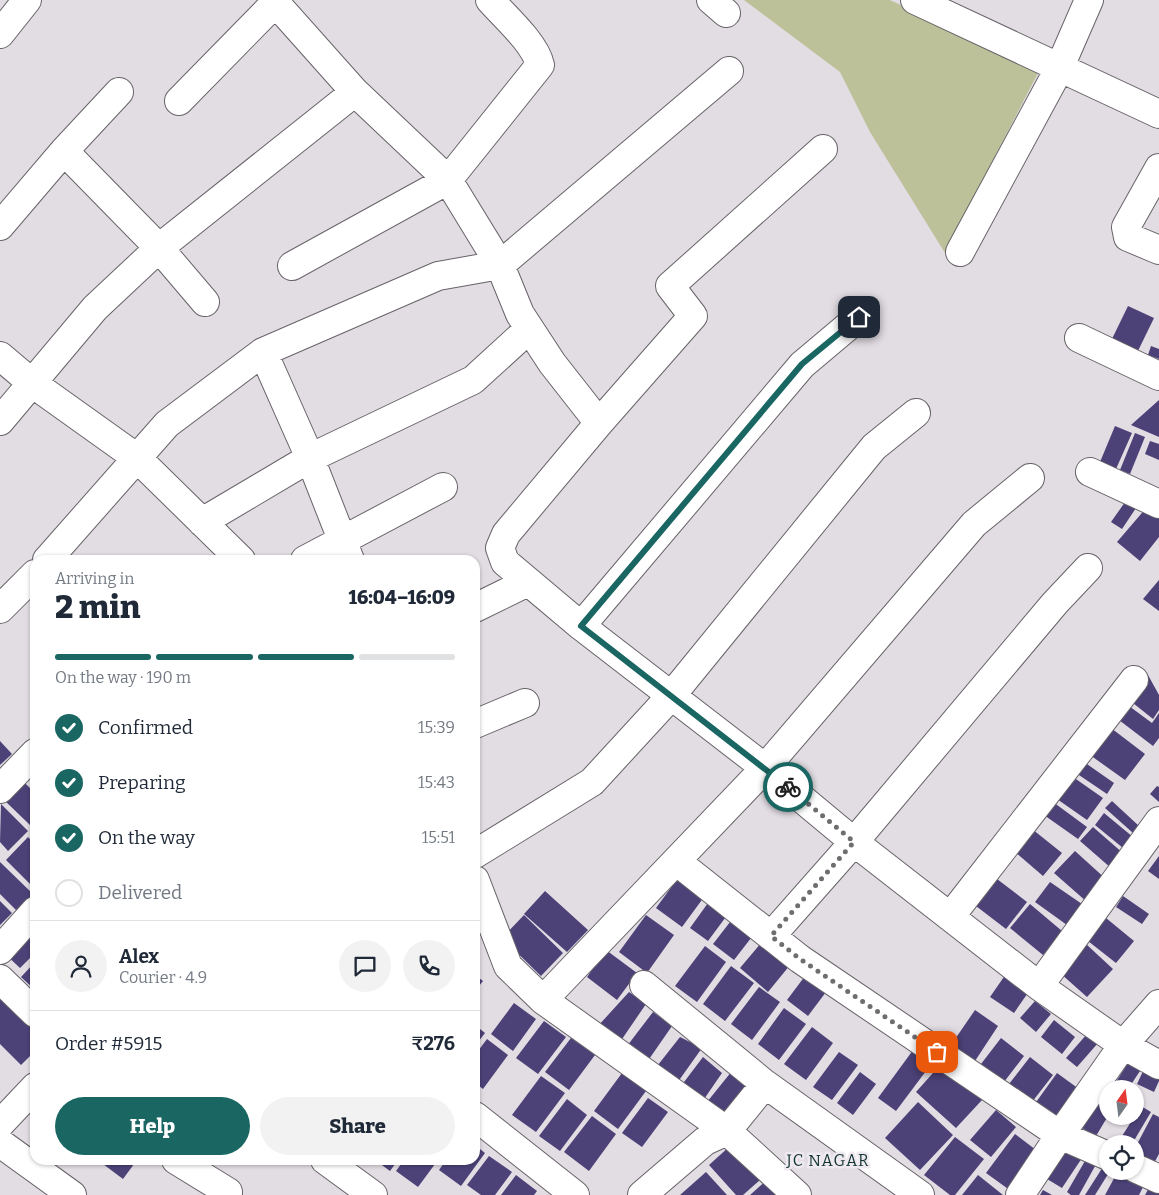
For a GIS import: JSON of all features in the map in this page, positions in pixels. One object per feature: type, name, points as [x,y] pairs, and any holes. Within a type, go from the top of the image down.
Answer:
[{"type":"street","points":[[0,34],[27,0]]},
{"type":"street","points":[[292,266],[448,180],[540,65],[538,56],[517,29],[490,0]]},
{"type":"street","points":[[915,0],[1059,69],[1159,114]]},
{"type":"street","points":[[960,252],[1059,69],[1089,0]]},
{"type":"street","points":[[179,101],[277,2],[355,92],[448,180],[500,265],[520,314],[552,363],[599,423]]},
{"type":"street","points":[[51,555],[167,424],[263,352],[438,276],[500,265],[729,71]]},
{"type":"street","points":[[0,226],[64,151],[119,92]]},
{"type":"street","points":[[0,421],[95,308],[160,248],[355,92]]},
{"type":"street","points":[[823,149],[670,286],[693,316],[599,423],[506,534],[500,548],[505,562],[581,626],[765,768],[854,842],[1039,986],[1123,1045],[1159,1065]]},
{"type":"street","points":[[64,151],[160,248],[205,302]]},
{"type":"street","points":[[1159,168],[1126,227],[1128,237],[1159,250]]},
{"type":"street","points":[[581,626],[802,364],[859,317]]},
{"type":"street","points":[[202,522],[310,458],[473,380],[529,328]]},
{"type":"street","points":[[1080,338],[1159,376]]},
{"type":"street","points":[[263,352],[310,458],[347,550]]},
{"type":"street","points":[[0,356],[32,383],[137,458],[236,555]]},
{"type":"street","points":[[480,851],[592,782],[671,696],[874,447],[916,413]]},
{"type":"street","points":[[1090,472],[1159,504]]},
{"type":"street","points":[[544,1000],[765,768],[974,524],[1030,478]]},
{"type":"street","points":[[326,555],[347,550],[443,487]]},
{"type":"street","points":[[771,936],[854,842],[1055,603],[1088,568]]},
{"type":"street","points":[[0,609],[30,579]]},
{"type":"street","points":[[480,606],[528,582]]},
{"type":"street","points":[[950,917],[1134,680]]},
{"type":"street","points":[[480,722],[525,703]]},
{"type":"street","points":[[0,789],[30,758]]},
{"type":"street","points":[[1039,986],[1159,821]]},
{"type":"street","points":[[676,862],[800,959],[1060,1135],[1099,1152]]},
{"type":"street","points":[[480,893],[508,966],[544,1000],[727,1131],[797,1195]]},
{"type":"street","points":[[0,950],[30,917]]},
{"type":"street","points":[[0,979],[30,1008]]},
{"type":"street","points":[[644,985],[765,1084],[920,1195]]},
{"type":"street","points":[[1020,1195],[1123,1045],[1159,1004]]},
{"type":"street","points":[[642,1195],[705,1141],[727,1131],[765,1084]]},
{"type":"street","points":[[0,1124],[30,1092]]},
{"type":"street","points":[[480,1120],[575,1195]]},
{"type":"street","points":[[0,1143],[30,1165]]},
{"type":"street","points":[[30,1165],[72,1195]]},
{"type":"street","points":[[184,1165],[229,1194]]},
{"type":"street","points":[[332,1165],[373,1195]]},
{"type":"street","points":[[1144,1172],[1159,1179]]},
{"type":"green space","points":[[744,0],[890,0],[1039,71],[945,253],[870,132],[840,72]]},
{"type":"building","points":[[1128,306],[1154,318],[1136,355],[1110,343]]},
{"type":"building","points":[[1151,346],[1159,349],[1159,359],[1148,355]]},
{"type":"building","points":[[1159,400],[1159,437],[1131,425]]},
{"type":"building","points":[[1115,426],[1132,433],[1116,469],[1100,462]]},
{"type":"building","points":[[1135,433],[1145,437],[1130,474],[1120,470]]},
{"type":"building","points":[[1150,441],[1159,444],[1159,460],[1145,454]]},
{"type":"building","points":[[1130,495],[1140,502],[1122,529],[1111,522]]},
{"type":"building","points":[[1147,507],[1159,517],[1159,537],[1140,561],[1117,542]]},
{"type":"building","points":[[1159,580],[1159,611],[1143,599]]},
{"type":"building","points":[[1148,675],[1159,695],[1159,710],[1153,719],[1128,699]]},
{"type":"building","points":[[1129,706],[1152,723],[1159,713],[1159,738],[1153,746],[1119,720]]},
{"type":"building","points":[[1111,728],[1145,754],[1125,780],[1090,755]]},
{"type":"building","points":[[0,741],[12,754],[0,765]]},
{"type":"building","points":[[1084,762],[1114,783],[1107,794],[1076,773]]},
{"type":"building","points":[[1073,777],[1103,798],[1087,820],[1057,799]]},
{"type":"building","points":[[22,780],[30,788],[30,825],[3,799]]},
{"type":"building","points":[[1157,786],[1159,787],[1159,802],[1150,794]]},
{"type":"building","points":[[1112,801],[1139,826],[1133,833],[1105,808]]},
{"type":"building","points":[[1053,802],[1087,827],[1078,839],[1044,815]]},
{"type":"building","points":[[1,804],[28,831],[8,851],[0,842]]},
{"type":"building","points":[[1104,813],[1133,837],[1123,848],[1095,825]]},
{"type":"building","points":[[1093,827],[1124,854],[1111,868],[1080,841]]},
{"type":"building","points":[[1032,829],[1062,853],[1043,876],[1014,851]]},
{"type":"building","points":[[28,837],[30,839],[30,884],[6,860]]},
{"type":"building","points":[[1075,851],[1107,880],[1087,902],[1054,873]]},
{"type":"building","points":[[1159,856],[1159,879],[1148,871]]},
{"type":"building","points":[[0,862],[30,891],[30,899],[17,911],[0,894]]},
{"type":"building","points":[[681,874],[707,893],[682,927],[656,908]]},
{"type":"building","points":[[997,879],[1027,902],[1006,929],[976,906]]},
{"type":"building","points":[[1050,882],[1082,904],[1067,925],[1035,902]]},
{"type":"building","points":[[545,891],[588,930],[567,952],[524,914]]},
{"type":"building","points":[[713,896],[731,910],[708,941],[690,928]]},
{"type":"building","points":[[1123,896],[1149,914],[1142,924],[1116,907]]},
{"type":"building","points":[[0,901],[12,913],[0,925]]},
{"type":"building","points":[[1030,904],[1062,931],[1043,955],[1010,928]]},
{"type":"building","points":[[737,913],[758,929],[734,960],[713,944]]},
{"type":"building","points":[[524,915],[563,953],[541,976],[502,938]]},
{"type":"building","points":[[646,915],[674,935],[647,973],[619,952]]},
{"type":"building","points":[[1106,918],[1134,941],[1116,963],[1088,941]]},
{"type":"building","points":[[30,923],[30,958],[20,968],[2,951]]},
{"type":"building","points":[[767,936],[795,959],[768,992],[740,968]]},
{"type":"building","points":[[1086,944],[1113,969],[1087,997],[1060,973]]},
{"type":"building","points":[[705,946],[726,962],[697,1002],[675,986]]},
{"type":"building","points":[[606,950],[637,973],[617,1000],[587,977]]},
{"type":"building","points":[[731,966],[754,983],[725,1021],[703,1004]]},
{"type":"building","points":[[30,967],[30,985],[21,977]]},
{"type":"building","points":[[811,968],[832,984],[808,1016],[787,1000]]},
{"type":"building","points":[[1008,971],[1032,987],[1014,1013],[990,997]]},
{"type":"building","points":[[759,987],[780,1002],[752,1040],[731,1024]]},
{"type":"building","points":[[629,992],[646,1004],[620,1042],[598,1026]]},
{"type":"building","points":[[0,993],[30,1024],[30,1056],[21,1065],[0,1044]]},
{"type":"building","points":[[1035,1001],[1051,1014],[1036,1032],[1020,1018]]},
{"type":"building","points":[[514,1003],[536,1019],[513,1051],[491,1034]]},
{"type":"building","points":[[784,1008],[806,1024],[779,1060],[758,1044]]},
{"type":"building","points":[[975,1010],[998,1026],[975,1061],[951,1045]]},
{"type":"building","points":[[653,1012],[672,1026],[645,1065],[624,1050]]},
{"type":"building","points":[[1054,1020],[1075,1037],[1062,1054],[1041,1037]]},
{"type":"building","points":[[544,1021],[566,1037],[538,1074],[516,1058]]},
{"type":"building","points":[[812,1027],[833,1043],[806,1080],[784,1064]]},
{"type":"building","points":[[480,1029],[485,1033],[480,1040]]},
{"type":"building","points":[[1087,1034],[1098,1043],[1077,1067],[1066,1058]]},
{"type":"building","points":[[680,1037],[702,1048],[675,1086],[654,1070]]},
{"type":"building","points":[[571,1038],[595,1055],[569,1090],[545,1072]]},
{"type":"building","points":[[1001,1038],[1024,1056],[1004,1082],[981,1064]]},
{"type":"building","points":[[487,1039],[508,1055],[483,1089],[480,1087],[480,1048]]},
{"type":"building","points":[[916,1046],[935,1059],[896,1111],[878,1098]]},
{"type":"building","points":[[839,1052],[858,1065],[832,1100],[813,1087]]},
{"type":"building","points":[[703,1057],[722,1073],[700,1105],[678,1090]]},
{"type":"building","points":[[1030,1057],[1053,1075],[1032,1102],[1009,1084]]},
{"type":"building","points":[[1128,1063],[1140,1071],[1134,1080],[1117,1080]]},
{"type":"building","points":[[941,1064],[982,1100],[956,1128],[916,1092]]},
{"type":"building","points":[[1145,1067],[1159,1074],[1159,1081],[1154,1092],[1144,1087],[1144,1080],[1139,1080]]},
{"type":"building","points":[[732,1071],[750,1087],[726,1124],[703,1107]]},
{"type":"building","points":[[860,1072],[876,1084],[853,1115],[837,1103]]},
{"type":"building","points":[[622,1073],[646,1091],[618,1129],[594,1111]]},
{"type":"building","points":[[1057,1073],[1079,1089],[1056,1121],[1034,1105]]},
{"type":"building","points":[[541,1076],[565,1093],[536,1132],[512,1115]]},
{"type":"building","points":[[648,1098],[668,1112],[642,1147],[622,1133]]},
{"type":"building","points":[[567,1099],[587,1115],[560,1151],[539,1136]]},
{"type":"building","points":[[1099,1099],[1099,1125],[1103,1125],[1096,1136],[1082,1128]]},
{"type":"building","points":[[918,1102],[953,1135],[920,1170],[885,1138]]},
{"type":"building","points":[[1144,1108],[1151,1112],[1144,1124]]},
{"type":"building","points":[[996,1110],[1016,1127],[991,1157],[970,1140]]},
{"type":"building","points":[[1153,1114],[1159,1117],[1159,1154],[1153,1165],[1144,1160],[1144,1135],[1142,1135]]},
{"type":"building","points":[[592,1116],[616,1134],[589,1171],[564,1152]]},
{"type":"building","points":[[1129,1125],[1143,1125],[1137,1135],[1123,1135]]},
{"type":"building","points":[[1015,1134],[1040,1153],[1011,1191],[986,1173]]},
{"type":"building","points":[[955,1137],[984,1159],[955,1195],[950,1195],[924,1175]]},
{"type":"building","points":[[730,1146],[760,1180],[743,1195],[736,1195],[709,1165]]},
{"type":"building","points":[[1066,1148],[1082,1158],[1062,1188],[1047,1179]]},
{"type":"building","points":[[480,1149],[485,1153],[480,1160]]},
{"type":"building","points":[[1089,1154],[1099,1159],[1079,1195],[1071,1195],[1067,1192]]},
{"type":"building","points":[[489,1156],[512,1172],[495,1195],[481,1195],[467,1185]]},
{"type":"building","points":[[104,1165],[133,1165],[123,1179]]},
{"type":"building","points":[[382,1165],[394,1165],[390,1171]]},
{"type":"building","points":[[400,1165],[434,1165],[418,1187],[396,1171]]},
{"type":"building","points":[[442,1165],[476,1165],[461,1186],[439,1170]]},
{"type":"building","points":[[706,1172],[727,1195],[680,1195]]},
{"type":"building","points":[[1099,1173],[1099,1180],[1104,1180],[1095,1195],[1085,1195]]},
{"type":"building","points":[[516,1175],[537,1191],[534,1195],[501,1195]]},
{"type":"building","points":[[978,1175],[1003,1195],[962,1195]]},
{"type":"building","points":[[768,1179],[782,1195],[750,1195]]},
{"type":"building","points":[[1113,1180],[1140,1180],[1145,1183],[1139,1195],[1105,1195]]},
{"type":"building","points":[[1152,1182],[1159,1187],[1159,1195],[1145,1195]]},
{"type":"building","points":[[1043,1190],[1052,1195],[1040,1195]]},
{"type":"way so far","points":[[788,787],[854,842],[771,936],[800,959],[937,1052]]},
{"type":"district","name":"JC NAGAR","points":[[828,1160]]},
{"type":"route","points":[[788,787],[581,626],[802,364],[859,317]]}]
